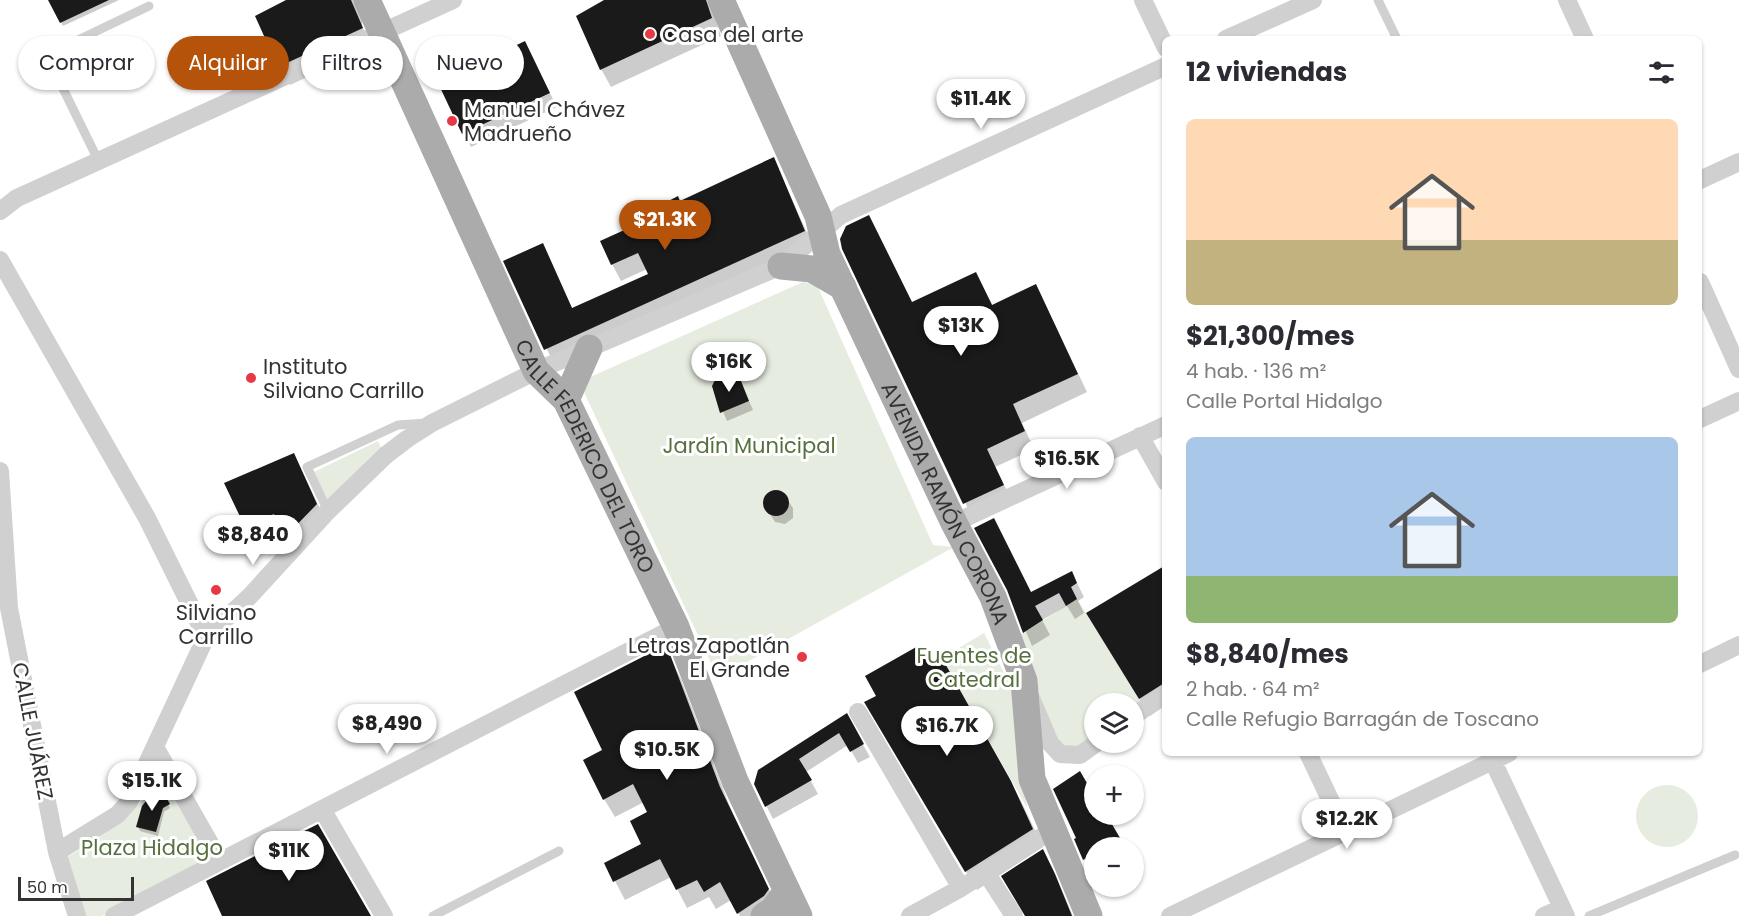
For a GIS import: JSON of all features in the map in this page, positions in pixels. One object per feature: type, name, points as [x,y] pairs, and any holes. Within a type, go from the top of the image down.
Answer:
[{"type":"main road","name":"CALLE FEDERICO DEL TORO","points":[[367,0],[536,371],[566,400],[676,627],[735,781],[794,909]]},
{"type":"main road","name":"AVENIDA RAMÓN CORONA","points":[[721,0],[818,216],[826,254],[954,523],[993,597],[1024,681],[1032,779],[1089,916]]},
{"type":"main road","points":[[781,266],[812,269],[843,287]]},
{"type":"main road","points":[[566,400],[588,348]]},
{"type":"main road","points":[[764,916],[773,910],[794,909]]},
{"type":"street","points":[[0,211],[17,198],[98,160],[453,0]]},
{"type":"street","points":[[1143,0],[1162,40]]},
{"type":"street","points":[[1233,36],[1313,0]]},
{"type":"street","points":[[1567,0],[1584,36]]},
{"type":"street","points":[[57,852],[117,815],[129,802],[206,637],[250,596],[328,511],[386,455],[432,423],[536,371],[781,266],[822,233],[841,214],[1162,68]]},
{"type":"street","points":[[1702,179],[1739,162]]},
{"type":"street","points":[[0,260],[147,518],[206,637]]},
{"type":"street","points":[[1702,286],[1739,369]]},
{"type":"street","points":[[1702,418],[1739,401]]},
{"type":"street","points":[[954,523],[1162,427]]},
{"type":"street","points":[[1140,436],[1162,475]]},
{"type":"street","name":"CALLE JUÁREZ","points":[[0,471],[4,610],[57,852],[77,916]]},
{"type":"street","points":[[114,916],[676,627]]},
{"type":"street","points":[[1702,662],[1739,645]]},
{"type":"street","points":[[1024,681],[1050,743],[1060,754],[1067,756],[1080,755],[1084,752]]},
{"type":"street","points":[[1144,709],[1162,696]]},
{"type":"street","points":[[858,712],[961,888]]},
{"type":"street","points":[[155,747],[220,861]]},
{"type":"street","points":[[1309,756],[1345,831]]},
{"type":"street","points":[[1170,916],[1497,756],[1564,912],[1544,916]]},
{"type":"street","points":[[322,809],[384,916]]},
{"type":"street","points":[[910,916],[961,888],[1044,836]]},
{"type":"street","points":[[985,871],[1014,916]]},
{"type":"lane","points":[[1378,0],[1396,36]]},
{"type":"lane","points":[[98,160],[52,66],[51,57],[55,51],[149,6]]},
{"type":"lane","points":[[328,511],[307,466],[398,425],[432,423]]},
{"type":"lane","points":[[433,916],[559,851]]},
{"type":"lane","points":[[1589,916],[1735,855]]},
{"type":"green space","name":"Jardín Municipal","points":[[803,282],[817,285],[933,545],[954,547],[718,678],[583,390],[588,378]]},
{"type":"green space","points":[[378,441],[382,450],[328,500],[314,472]]},
{"type":"green space","points":[[1077,599],[1136,693],[1084,693],[1084,743],[1073,749],[1058,743],[1014,639]]},
{"type":"green space","name":"Fuentes de Catedral","points":[[984,633],[1013,691],[1027,808],[942,658]]},
{"type":"green space","name":"Plaza Hidalgo","points":[[158,783],[164,784],[211,859],[102,916],[83,916],[64,859],[115,825],[138,806]]},
{"type":"green space","points":[[1667,785],[1679,787],[1689,794],[1696,804],[1698,816],[1696,828],[1689,838],[1679,845],[1667,847],[1655,845],[1645,838],[1638,828],[1636,816],[1638,804],[1645,794],[1655,787]]},
{"type":"building","points":[[48,0],[109,0],[60,23]]},
{"type":"building","points":[[286,0],[351,0],[363,28],[346,36],[301,36],[301,56],[289,62],[289,36],[264,36],[255,16]]},
{"type":"building","points":[[604,0],[706,0],[712,18],[600,70],[576,16]]},
{"type":"building","points":[[524,41],[550,93],[462,134],[441,90],[524,90]]},
{"type":"building","points":[[774,157],[805,231],[544,350],[503,261],[543,243],[572,308],[648,274],[638,253],[611,265],[600,241],[662,213],[659,206],[678,196],[680,201]]},
{"type":"building","points":[[869,215],[912,302],[976,272],[992,305],[1036,284],[1078,374],[1013,404],[1025,431],[987,449],[1004,485],[963,504],[842,249],[840,239],[846,226]]},
{"type":"building","points":[[728,374],[741,381],[749,401],[720,413],[712,386],[715,380]]},
{"type":"building","points":[[294,453],[317,504],[285,537],[274,514],[245,527],[224,483]]},
{"type":"building","points":[[776,490],[785,494],[789,503],[785,512],[776,516],[767,512],[763,503],[767,494]]},
{"type":"building","points":[[994,518],[1031,592],[1072,571],[1077,583],[1071,587],[1077,599],[1066,606],[1059,593],[1035,606],[1043,620],[1023,633],[1007,590],[974,528]]},
{"type":"building","points":[[1162,567],[1162,685],[1144,696],[1144,693],[1135,693],[1086,613]]},
{"type":"building","points":[[918,646],[929,665],[942,658],[1011,781],[1033,829],[965,872],[864,702],[876,696],[865,676]]},
{"type":"building","points":[[658,649],[669,653],[671,657],[720,787],[769,889],[764,896],[737,914],[720,882],[704,892],[697,880],[676,890],[660,859],[613,882],[604,863],[641,844],[630,821],[647,812],[633,784],[603,800],[583,760],[602,750],[574,692]]},
{"type":"building","points":[[847,713],[864,744],[850,752],[839,733],[799,759],[812,780],[765,807],[754,784],[758,770]]},
{"type":"building","points":[[1080,771],[1084,778],[1084,825],[1112,825],[1119,837],[1084,837],[1083,860],[1074,839],[1076,838],[1053,789]]},
{"type":"building","points":[[154,791],[163,792],[170,804],[163,808],[156,832],[136,827],[142,806]]},
{"type":"building","points":[[318,824],[371,916],[222,916],[206,881]]},
{"type":"building","points":[[1043,849],[1072,916],[1025,916],[1001,876]]},
{"type":"place","name":"Casa del arte","points":[[650,34]]},
{"type":"place","name":"Manuel Chávez Madrueño","points":[[452,121]]},
{"type":"place","name":"Instituto Silviano Carrillo","points":[[251,378]]},
{"type":"place","name":"Silviano Carrillo","points":[[216,590]]},
{"type":"place","name":"Letras Zapotlán El Grande","points":[[802,657]]}]
